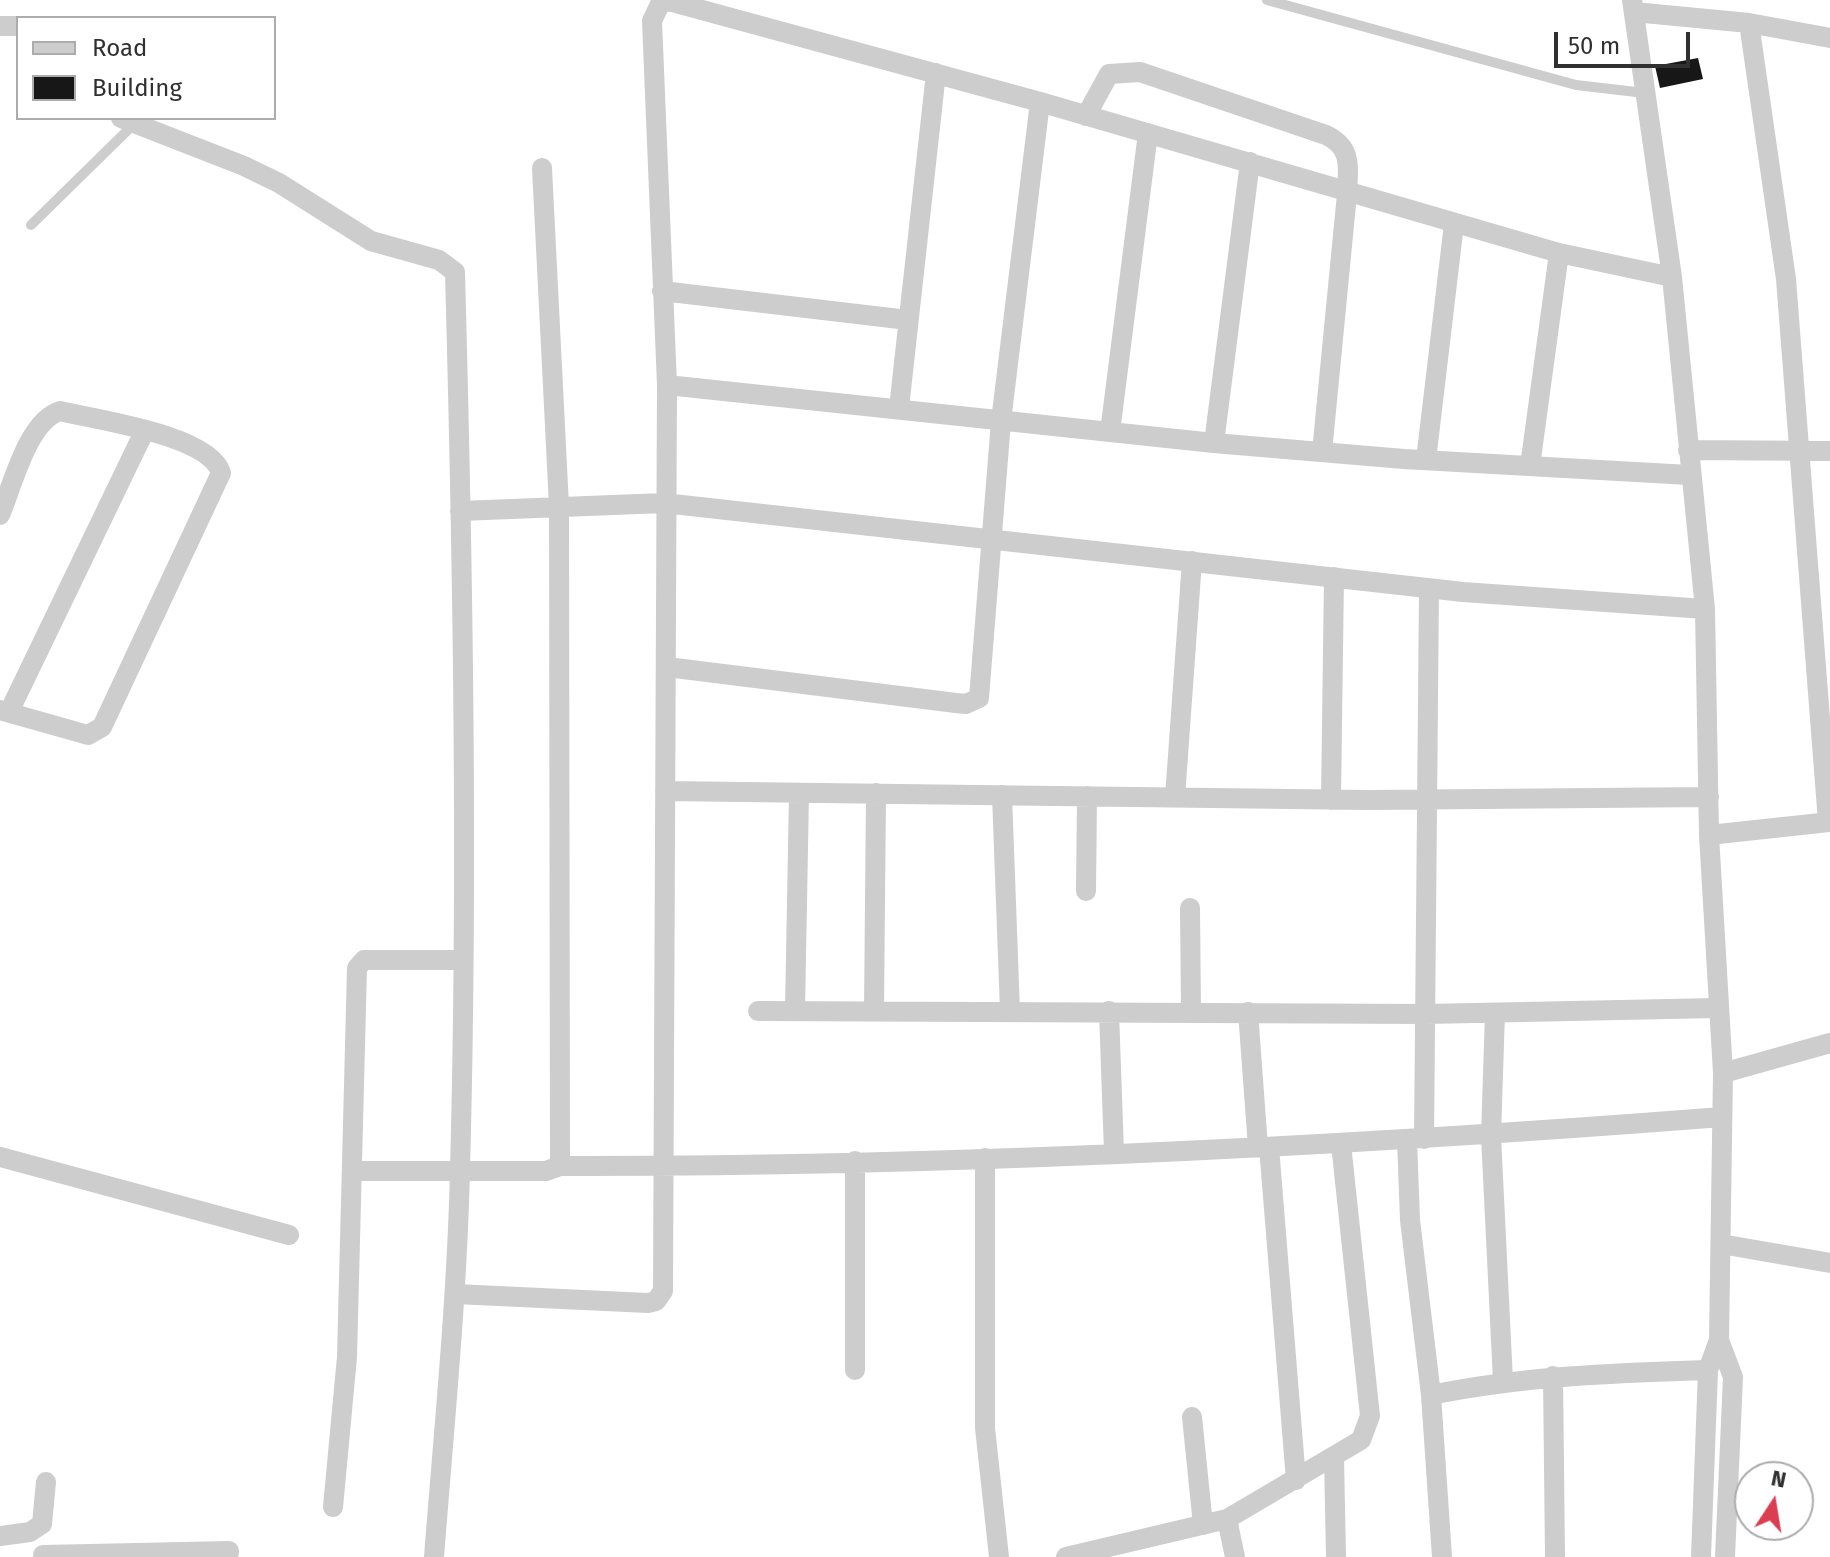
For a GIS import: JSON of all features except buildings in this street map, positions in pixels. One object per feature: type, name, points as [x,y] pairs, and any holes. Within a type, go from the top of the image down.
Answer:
[{"type":"street","points":[[455,1294],[656,1301],[663,1291],[667,667],[664,503],[667,385],[652,21],[660,4],[669,0],[936,73],[1559,253],[1672,277]]},
{"type":"street","points":[[1701,1557],[1708,1370],[1719,1340],[1723,1073],[1709,835],[1705,609],[1689,475],[1672,277],[1633,6],[1830,38]]},
{"type":"street","points":[[1709,835],[1829,822],[1786,279],[1749,23]]},
{"type":"street","points":[[1086,116],[1109,74],[1140,72],[1338,140],[1349,156],[1322,452]]},
{"type":"street","points":[[899,408],[936,73]]},
{"type":"street","points":[[667,667],[956,703],[974,701],[981,690],[1001,421],[1040,102]]},
{"type":"street","points":[[128,121],[244,166],[279,183],[371,241],[439,260],[455,272],[460,511],[460,1170],[455,1294],[434,1557]]},
{"type":"street","points":[[1110,432],[1148,133]]},
{"type":"street","points":[[1214,443],[1250,162]]},
{"type":"street","points":[[542,168],[559,506],[560,1166]]},
{"type":"street","points":[[1426,460],[1454,224]]},
{"type":"street","points":[[1530,466],[1559,253]]},
{"type":"street","points":[[662,291],[908,320]]},
{"type":"street","points":[[667,385],[1214,443],[1426,460],[1689,475]]},
{"type":"street","points":[[0,515],[36,427],[48,415],[60,411],[144,432],[204,450],[218,462],[221,473],[102,727],[88,735],[4,711],[144,432]]},
{"type":"street","points":[[1688,450],[1830,451]]},
{"type":"street","points":[[460,511],[664,503],[1429,589],[1705,609]]},
{"type":"street","points":[[1175,797],[1192,561]]},
{"type":"street","points":[[1331,800],[1334,577]]},
{"type":"street","points":[[1429,589],[1426,1014],[1410,1220],[1431,1395],[1442,1557]]},
{"type":"street","points":[[665,791],[1331,800],[1709,797]]},
{"type":"street","points":[[795,1011],[799,793]]},
{"type":"street","points":[[874,1011],[876,793]]},
{"type":"street","points":[[1002,795],[1010,1011]]},
{"type":"street","points":[[1086,891],[1087,796]]},
{"type":"street","points":[[1190,908],[1191,1012]]},
{"type":"street","points":[[333,1507],[347,1357],[357,968],[364,960],[461,960]]},
{"type":"street","points":[[758,1011],[1426,1014],[1717,1008]]},
{"type":"street","points":[[1109,1011],[1114,1153]]},
{"type":"street","points":[[1248,1012],[1296,1480]]},
{"type":"street","points":[[1495,1013],[1491,1136],[1503,1381]]},
{"type":"street","points":[[1723,1073],[1830,1043]]},
{"type":"street","points":[[353,1171],[546,1171],[560,1166],[664,1166],[1114,1153],[1491,1136],[1722,1117]]},
{"type":"street","points":[[1066,1557],[1133,1549],[1227,1519],[1361,1440],[1370,1416],[1341,1144]]},
{"type":"street","points":[[0,1157],[289,1235]]},
{"type":"street","points":[[985,1158],[985,1428],[999,1557]]},
{"type":"street","points":[[855,1161],[855,1370]]},
{"type":"street","points":[[1721,1244],[1830,1263]]},
{"type":"street","points":[[1719,1340],[1733,1377],[1725,1557]]},
{"type":"street","points":[[1431,1395],[1503,1381],[1553,1376],[1708,1370]]},
{"type":"street","points":[[1553,1376],[1555,1557]]},
{"type":"street","points":[[1192,1417],[1203,1525]]},
{"type":"street","points":[[1334,1457],[1336,1557]]},
{"type":"street","points":[[0,1536],[30,1532],[42,1524],[46,1482]]},
{"type":"street","points":[[1227,1519],[1235,1557]]},
{"type":"street","points":[[43,1555],[229,1551],[228,1557]]},
{"type":"lane","points":[[1267,0],[1576,85],[1645,93]]},
{"type":"lane","points":[[31,225],[128,121]]}]
